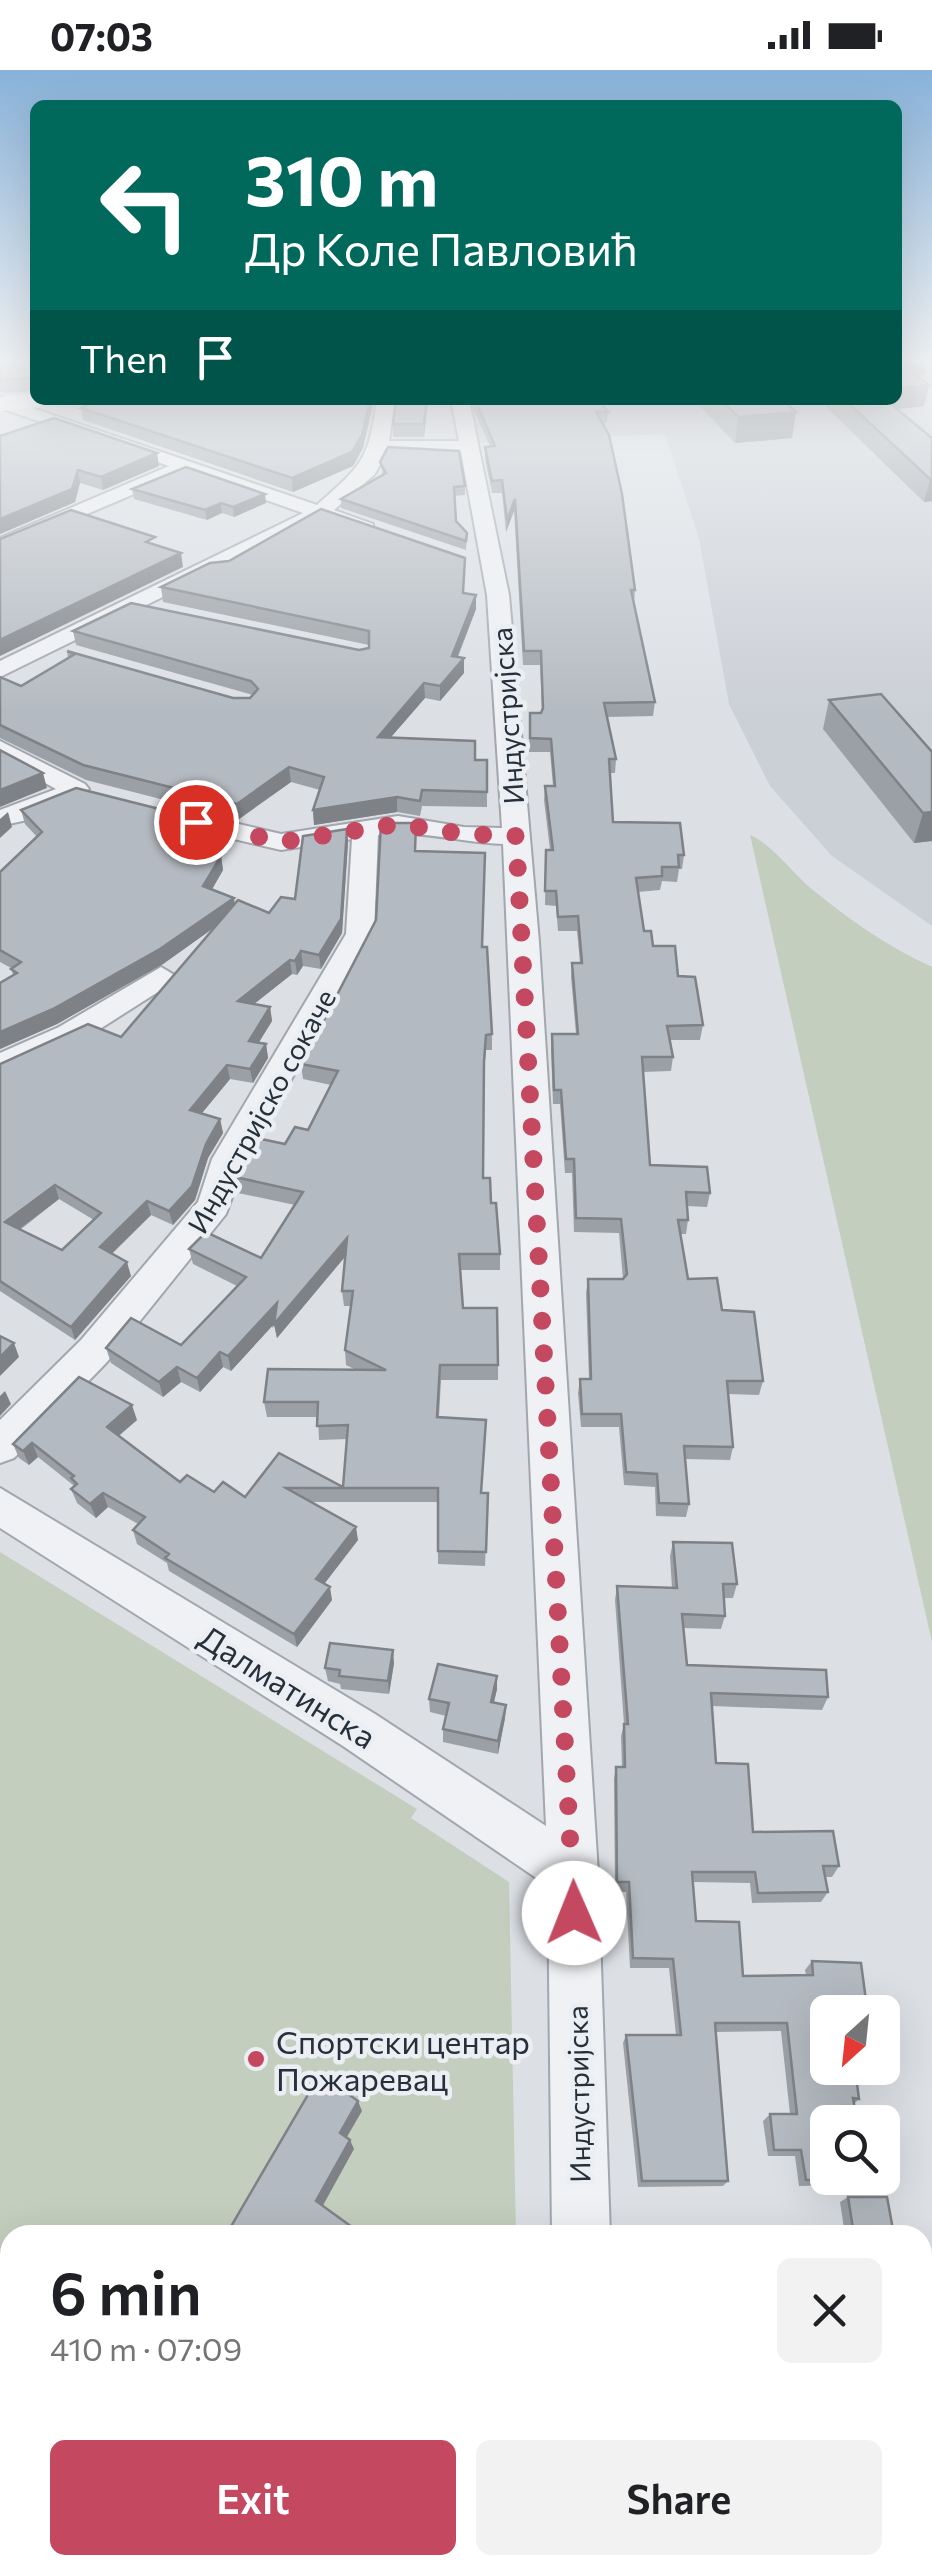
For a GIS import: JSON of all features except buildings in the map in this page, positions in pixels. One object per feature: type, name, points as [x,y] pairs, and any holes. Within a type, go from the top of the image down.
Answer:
[{"type":"street","points":[[0,545],[153,480]]},
{"type":"street","points":[[233,480],[388,536]]},
{"type":"street","points":[[0,670],[320,512],[359,480]]},
{"type":"street","name":"Индустријска","points":[[473,480],[479,566],[516,836],[573,1873],[582,2225]]},
{"type":"street","points":[[134,606],[167,614]]},
{"type":"street","points":[[48,648],[80,657]]},
{"type":"street","points":[[0,748],[76,789],[107,798]]},
{"type":"street","points":[[0,818],[28,812],[76,789]]},
{"type":"street","points":[[142,808],[281,842],[398,824],[464,834],[516,836]]},
{"type":"street","name":"Индустријско сокаче","points":[[0,1446],[155,1282],[214,1205],[230,1159],[360,934],[365,898],[365,828]]},
{"type":"street","points":[[0,1066],[70,1034],[161,976]]},
{"type":"street","name":"Далматинска","points":[[0,1506],[359,1730],[573,1873]]},
{"type":"shaded area","points":[[680,480],[932,480],[932,926],[832,856],[770,786],[729,704],[699,539]]},
{"type":"green space","points":[[750,835],[852,920],[932,967],[932,1642]]},
{"type":"green space","name":"Спортски центар Пожаревац","points":[[0,1552],[417,1809],[411,1818],[509,1882],[516,2225],[0,2225]]},
{"type":"place","name":"Спортски центар Пожаревац","points":[[256,2059]]},
{"type":"route","points":[[196,822],[281,842],[398,824],[464,834],[516,836],[574,1913]]}]
